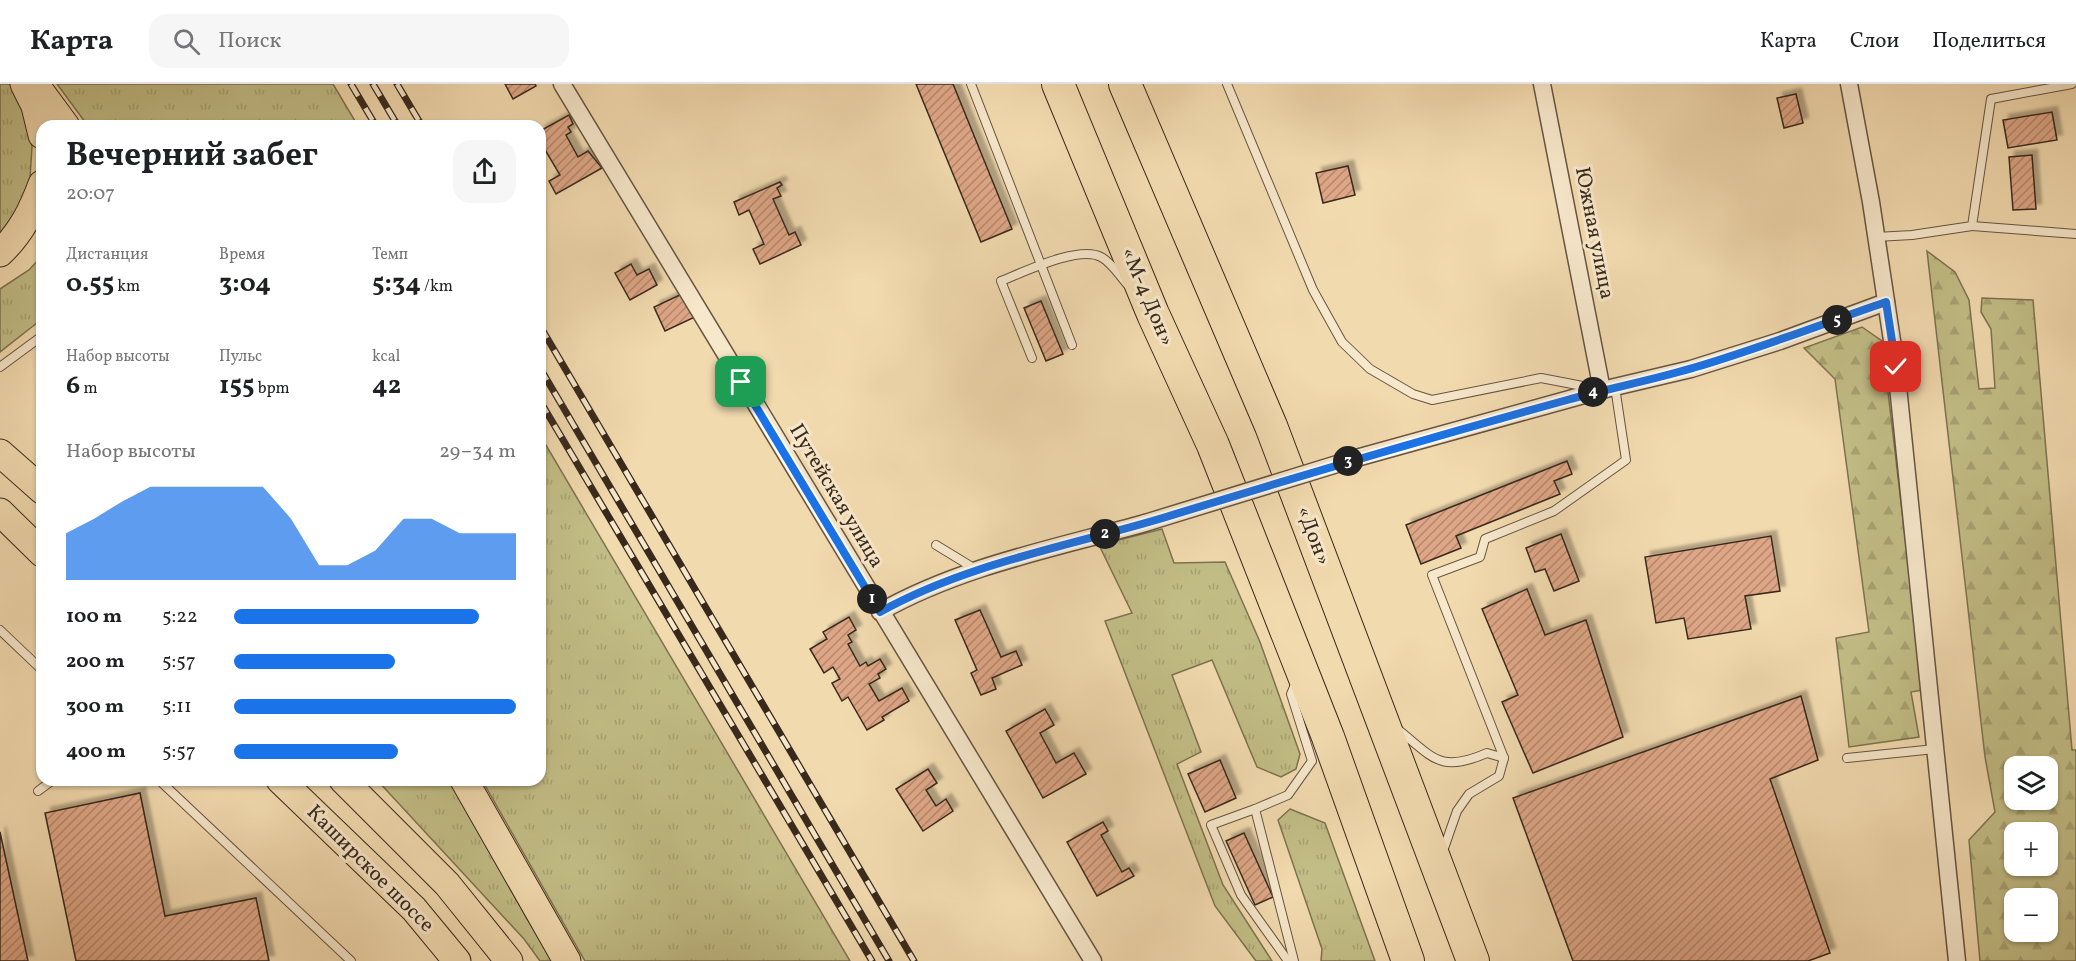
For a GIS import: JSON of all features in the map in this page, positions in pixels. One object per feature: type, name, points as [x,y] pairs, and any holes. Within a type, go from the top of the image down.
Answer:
[{"type":"highway","name":"«М-4 Дон»","points":[[1058,84],[1153,314],[1213,445],[1301,668]]},
{"type":"highway","name":"«Дон»","points":[[1125,84],[1271,426],[1473,961]]},
{"type":"highway","points":[[1301,668],[1408,961]]},
{"type":"main road","points":[[24,84],[38,120]]},
{"type":"main road","points":[[36,84],[62,120]]},
{"type":"main road","points":[[0,254],[16,238],[36,200]]},
{"type":"main road","points":[[0,453],[36,485]]},
{"type":"main road","points":[[0,512],[36,547]]},
{"type":"main road","name":"Каширское шоссе","points":[[286,786],[414,909],[457,961]]},
{"type":"main road","name":"Каширское шоссе","points":[[349,786],[447,884],[509,961]]},
{"type":"main road","points":[[467,786],[567,961]]},
{"type":"street","name":"Путейская улица","points":[[562,84],[1093,961]]},
{"type":"street","name":"Южная улица","points":[[1542,84],[1609,388]]},
{"type":"street","points":[[1849,84],[1896,367],[1957,961]]},
{"type":"street","points":[[880,612],[903,599],[977,570],[1146,523],[1360,457],[1609,388],[1691,369],[1780,341],[1886,302]]},
{"type":"lane","points":[[971,84],[1072,345]]},
{"type":"lane","points":[[1227,84],[1313,290],[1342,342],[1370,369],[1413,394],[1432,400],[1541,378],[1609,388],[1626,460],[1554,511],[1485,539],[1480,557],[1432,575],[1504,758],[1499,776],[1469,794],[1457,811],[1443,844],[1441,877]]},
{"type":"lane","points":[[1972,226],[1991,99],[2072,84]]},
{"type":"lane","points":[[1876,237],[1912,235],[1972,226],[2076,234]]},
{"type":"lane","points":[[1032,358],[1001,281],[1041,265],[1080,254],[1102,257],[1153,314]]},
{"type":"lane","points":[[0,367],[36,340]]},
{"type":"lane","points":[[936,545],[977,570]]},
{"type":"lane","points":[[0,630],[36,664]]},
{"type":"lane","points":[[1288,961],[1241,895],[1211,825],[1288,795],[1312,761],[1291,694],[1301,668]]},
{"type":"lane","points":[[1381,717],[1441,762],[1463,764],[1487,753],[1504,758]]},
{"type":"lane","points":[[1847,758],[1935,748]]},
{"type":"lane","points":[[38,791],[45,786]]},
{"type":"lane","points":[[165,786],[351,961]]},
{"type":"lane","points":[[1256,809],[1294,961]]},
{"type":"green space","points":[[0,84],[11,84],[28,120],[32,147],[26,200],[0,236]]},
{"type":"green space","points":[[57,84],[333,84],[354,120],[84,120]]},
{"type":"green space","points":[[1927,251],[1955,272],[1969,300],[1979,389],[1995,388],[1991,329],[1981,312],[1982,298],[2033,300],[2072,750],[2076,750],[2076,961],[1980,961],[1969,840],[1995,812],[1985,757]]},
{"type":"green space","points":[[36,262],[36,324],[0,352],[0,289],[29,270]]},
{"type":"green space","points":[[1862,327],[1882,341],[1923,690],[1911,692],[1919,737],[1849,747],[1836,638],[1869,632],[1835,379],[1804,348]]},
{"type":"green space","points":[[546,445],[850,961],[585,961],[485,786],[546,786]]},
{"type":"green space","points":[[1162,529],[1174,563],[1225,562],[1260,642],[1300,754],[1296,769],[1281,777],[1257,767],[1212,660],[1172,675],[1201,752],[1177,764],[1223,885],[1272,961],[1256,961],[1215,906],[1105,621],[1132,613],[1099,545]]},
{"type":"green space","points":[[383,786],[454,786],[553,961],[540,961],[524,939]]},
{"type":"green space","points":[[1290,809],[1325,823],[1375,961],[1321,961],[1322,949],[1278,820]]},
{"type":"building","points":[[505,84],[535,84],[536,86],[513,99]]},
{"type":"building","points":[[916,84],[953,84],[1012,229],[981,242]]},
{"type":"building","points":[[1796,94],[1803,123],[1784,128],[1777,98]]},
{"type":"building","points":[[2052,112],[2057,140],[2008,148],[2003,120]]},
{"type":"building","points":[[569,115],[573,124],[568,127],[571,132],[566,135],[578,157],[588,151],[602,168],[556,194],[549,181],[560,175],[546,151],[546,128]]},
{"type":"building","points":[[2032,155],[2036,209],[2013,210],[2009,157]]},
{"type":"building","points":[[1348,166],[1355,195],[1323,203],[1316,173]]},
{"type":"building","points":[[780,182],[782,185],[777,188],[781,196],[773,199],[789,235],[795,232],[801,245],[760,264],[753,249],[764,244],[749,210],[739,215],[734,202]]},
{"type":"building","points":[[631,264],[637,275],[649,269],[657,285],[630,300],[615,273]]},
{"type":"building","points":[[684,293],[695,317],[665,331],[654,307]]},
{"type":"building","points":[[1041,301],[1063,354],[1046,361],[1024,308]]},
{"type":"building","points":[[1567,461],[1572,474],[1554,481],[1560,494],[1456,536],[1461,548],[1421,564],[1406,525]]},
{"type":"building","points":[[1561,534],[1579,581],[1554,591],[1545,569],[1535,572],[1526,548]]},
{"type":"building","points":[[1771,536],[1780,591],[1745,596],[1751,629],[1688,639],[1684,618],[1656,623],[1645,557]]},
{"type":"building","points":[[1527,589],[1545,635],[1586,620],[1623,737],[1533,773],[1502,702],[1518,695],[1482,609]]},
{"type":"building","points":[[980,610],[1001,657],[1016,651],[1022,665],[992,678],[996,689],[981,695],[971,673],[977,670],[955,620]]},
{"type":"building","points":[[849,617],[856,630],[848,635],[852,642],[848,644],[860,666],[866,662],[868,666],[880,659],[886,669],[878,674],[880,678],[869,684],[879,701],[902,688],[909,701],[882,717],[884,720],[867,730],[848,697],[842,701],[832,683],[840,679],[833,667],[824,673],[810,649],[827,639],[823,632]]},
{"type":"building","points":[[1801,696],[1818,760],[1770,779],[1830,953],[1808,961],[1573,961],[1513,798]]},
{"type":"building","points":[[1045,709],[1054,725],[1040,733],[1056,763],[1074,753],[1086,774],[1043,798],[1006,731]]},
{"type":"building","points":[[1220,760],[1236,798],[1205,812],[1188,774]]},
{"type":"building","points":[[928,769],[937,783],[926,790],[936,806],[946,799],[953,811],[923,831],[896,789]]},
{"type":"building","points":[[140,793],[165,916],[256,898],[269,961],[76,961],[45,813]]},
{"type":"building","points":[[1103,822],[1108,831],[1101,835],[1122,872],[1129,868],[1134,876],[1097,896],[1067,842]]},
{"type":"building","points":[[0,832],[28,961],[0,961]]},
{"type":"building","points":[[1244,833],[1273,897],[1255,905],[1226,841]]},
{"type":"railway","points":[[351,84],[372,120]]},
{"type":"railway","points":[[373,84],[394,120]]},
{"type":"railway","points":[[397,84],[418,120]]},
{"type":"railway","points":[[546,336],[914,961]]},
{"type":"railway","points":[[546,378],[889,961]]},
{"type":"railway","points":[[546,411],[872,961]]},
{"type":"route","points":[[741,382],[880,612],[903,599],[977,570],[1146,523],[1360,457],[1602,390],[1691,369],[1780,341],[1886,302],[1896,367]]}]
